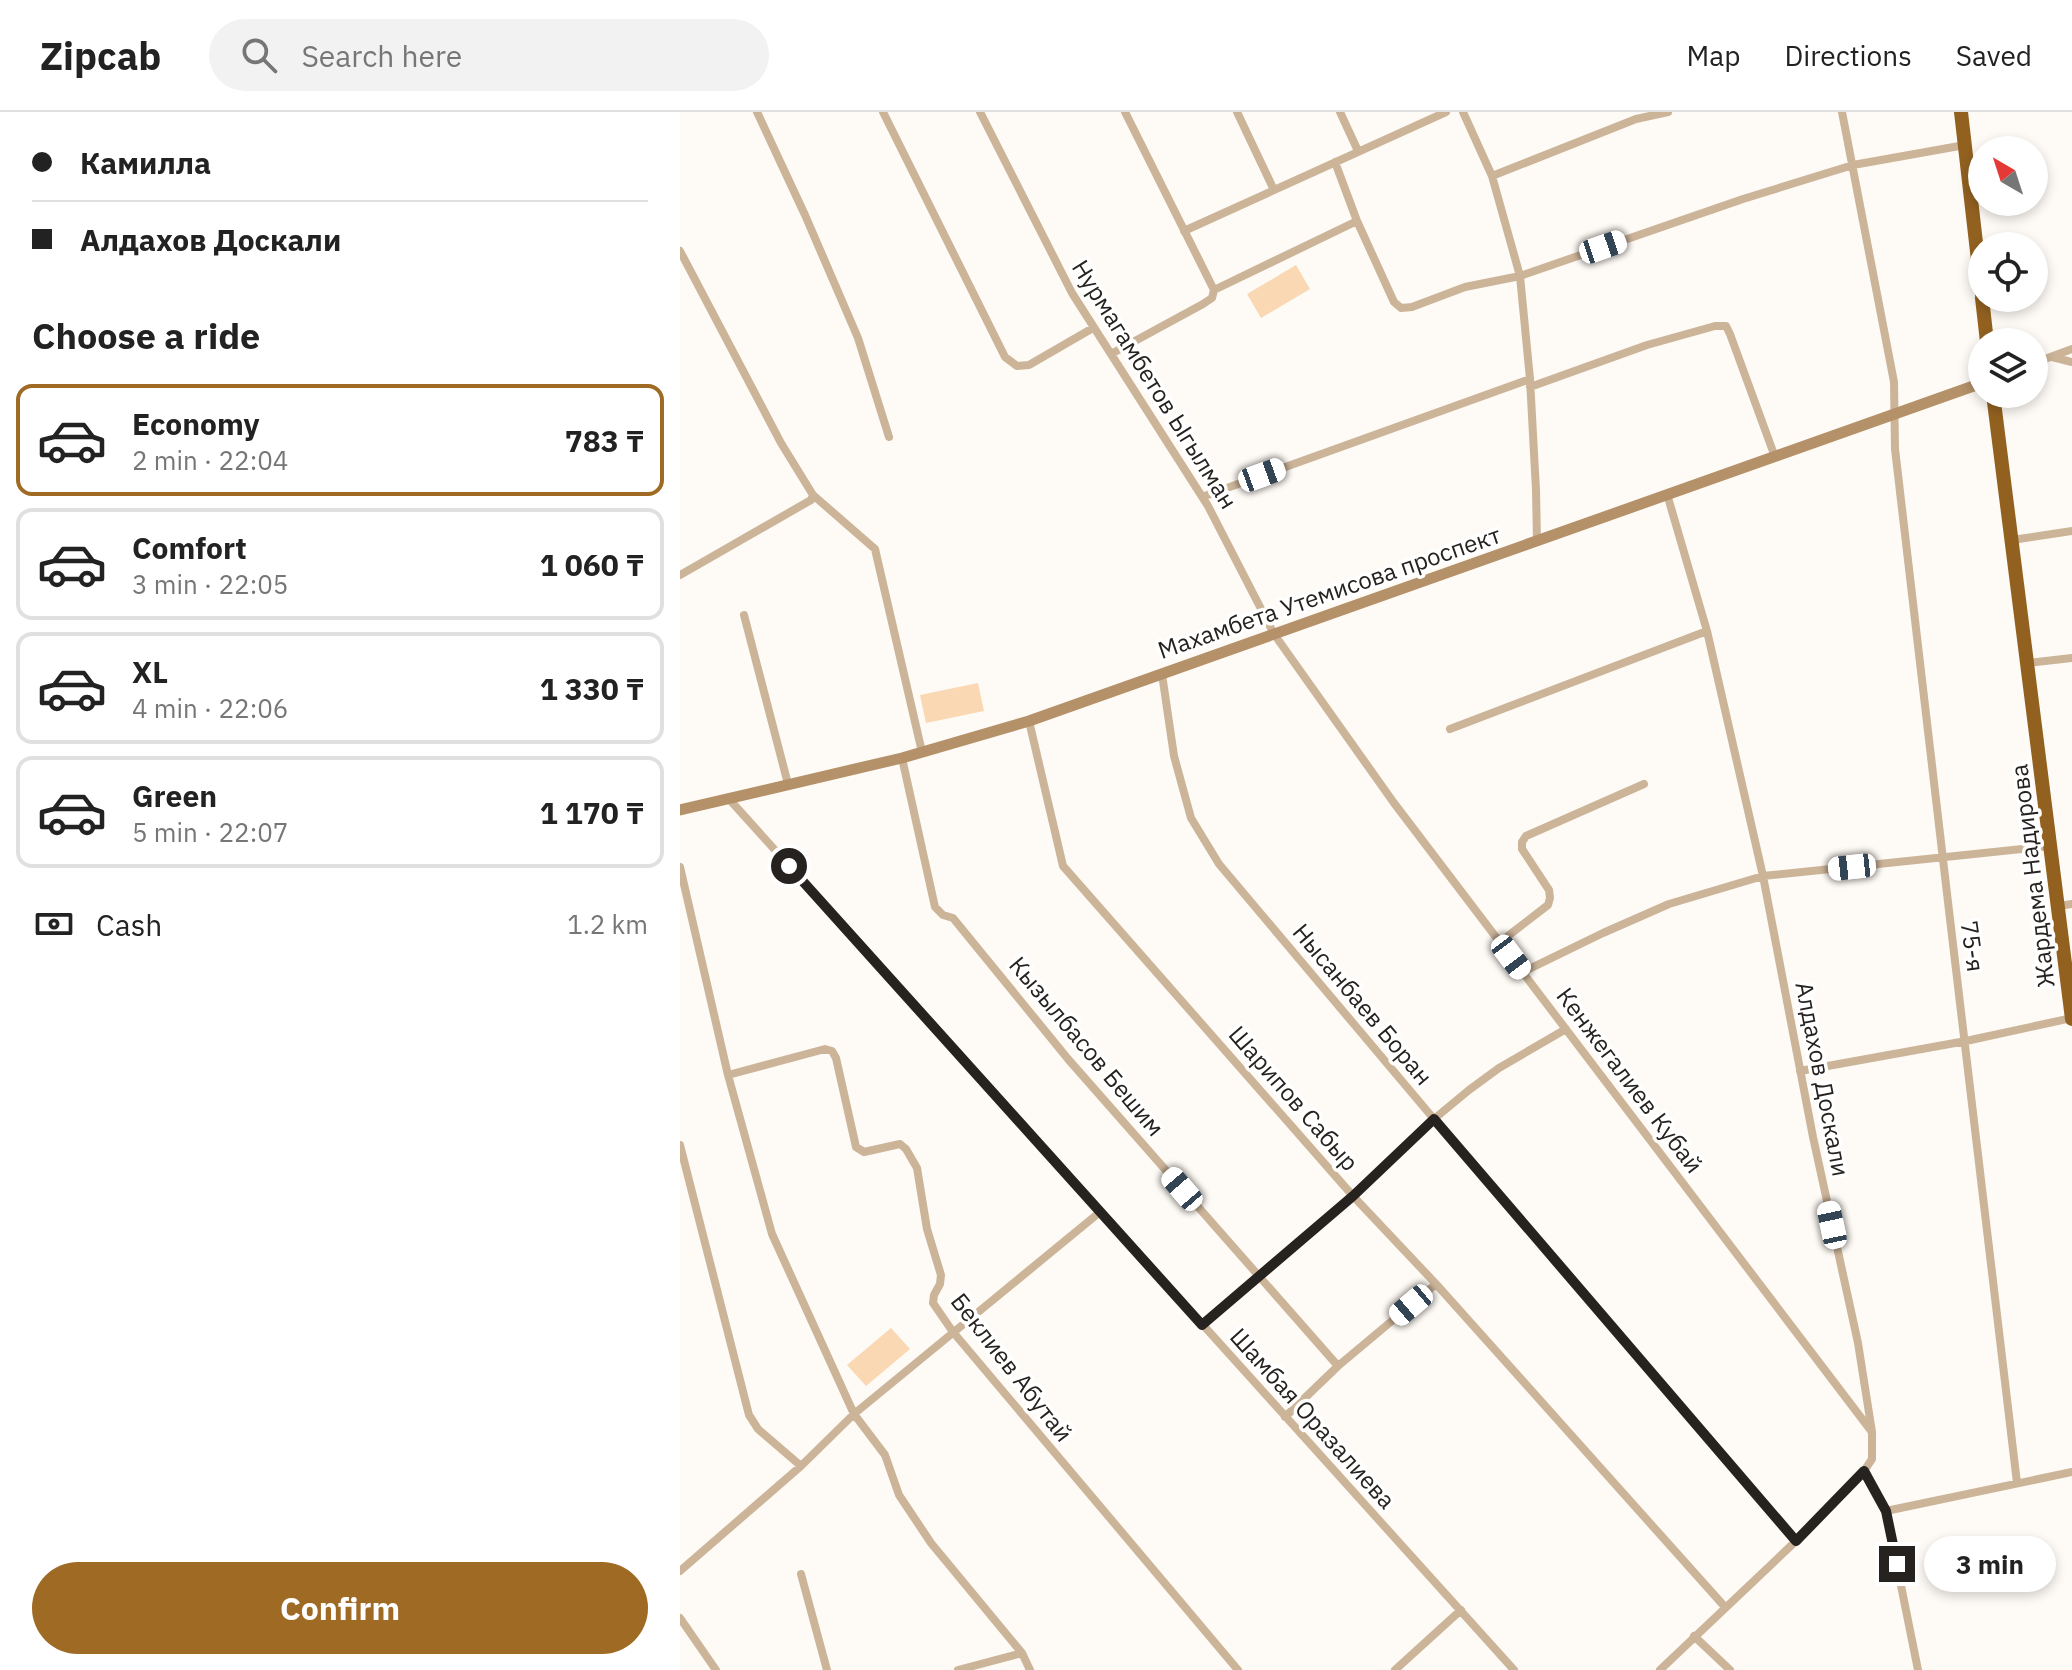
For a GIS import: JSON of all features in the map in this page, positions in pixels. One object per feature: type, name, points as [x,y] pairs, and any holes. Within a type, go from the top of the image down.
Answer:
[{"type":"highway","points":[[1961,112],[1975,232]]},
{"type":"highway","name":"Жардема Надирова","points":[[1995,408],[2051,846],[2065,905],[2072,1018]]},
{"type":"street","points":[[757,112],[858,338],[889,437]]},
{"type":"street","points":[[883,112],[1005,357],[1017,366],[1029,365],[1093,328]]},
{"type":"street","name":"Нурмагамбетов Ыгылман","points":[[980,112],[1072,293],[1202,497],[1274,634]]},
{"type":"street","points":[[1111,354],[1203,304],[1212,298],[1214,290],[1125,112]]},
{"type":"street","points":[[1237,112],[1274,190]]},
{"type":"street","points":[[1340,112],[1358,151]]},
{"type":"street","points":[[1184,231],[1446,112]]},
{"type":"street","points":[[1463,112],[1492,176],[1520,276],[1530,383],[1537,542]]},
{"type":"street","points":[[1492,176],[1636,119],[1668,112]]},
{"type":"street","name":"75-я","points":[[1842,112],[1894,382],[1895,449],[2017,1483]]},
{"type":"street","points":[[1335,162],[1357,221],[1394,302],[1401,308],[1412,307],[1465,287],[1520,276],[1743,199],[1853,165],[1965,145]]},
{"type":"street","points":[[1214,290],[1357,221]]},
{"type":"street","points":[[680,251],[781,443],[813,495],[875,549],[922,752]]},
{"type":"street","points":[[1202,497],[1530,383],[1715,326],[1726,326],[1730,334],[1775,457]]},
{"type":"street","points":[[2048,358],[2072,349]]},
{"type":"street","points":[[2051,357],[2072,362]]},
{"type":"street","name":"Махамбета Утемисова проспект","points":[[680,810],[902,758],[1029,721],[1968,388]]},
{"type":"street","name":"Алдахов Доскали","points":[[1667,494],[1707,631],[1763,876],[1800,1071],[1858,1343],[1872,1432],[1872,1459],[1864,1471]]},
{"type":"street","points":[[680,575],[811,500],[813,495]]},
{"type":"street","points":[[2012,540],[2072,531]]},
{"type":"street","points":[[744,615],[788,784]]},
{"type":"street","points":[[1450,729],[1707,631]]},
{"type":"street","name":"Кенжегалиев Кубай","points":[[1274,634],[1394,803],[1872,1432]]},
{"type":"street","points":[[2028,663],[2072,658]]},
{"type":"street","name":"Нысанбаев Боран","points":[[1162,674],[1174,756],[1191,818],[1219,864],[1796,1541]]},
{"type":"street","name":"Шарипов Сабыр","points":[[1029,721],[1063,866],[1353,1196],[1436,1284],[1725,1607]]},
{"type":"street","name":"Кызылбасов Бешим","points":[[902,758],[935,907],[943,915],[953,918],[1068,1059],[1338,1366]]},
{"type":"street","points":[[1500,942],[1548,905],[1550,898],[1549,890],[1522,849],[1526,836],[1644,784]]},
{"type":"street","name":"Шамбая Оразалиева","points":[[729,799],[1514,1670]]},
{"type":"street","points":[[1523,972],[1669,904],[1763,876],[2051,846]]},
{"type":"street","points":[[680,867],[728,1075],[772,1234],[854,1414],[885,1455],[899,1495],[931,1543],[1022,1653],[1030,1670]]},
{"type":"street","points":[[1800,1071],[2072,1018]]},
{"type":"street","points":[[1202,1325],[1353,1196],[1469,1090],[1499,1068],[1566,1029]]},
{"type":"street","name":"Беклиев Абутай","points":[[728,1075],[825,1049],[832,1051],[856,1147],[864,1152],[900,1144],[917,1168],[927,1229],[941,1275],[933,1303],[953,1332],[1238,1670]]},
{"type":"street","points":[[680,1145],[749,1415],[758,1429],[801,1466]]},
{"type":"street","points":[[680,1571],[801,1466],[854,1414],[1100,1212]]},
{"type":"street","points":[[1285,1417],[1338,1366],[1436,1284]]},
{"type":"street","points":[[1660,1670],[1796,1541],[1864,1471],[1886,1511],[1918,1670]]},
{"type":"street","points":[[1886,1511],[2072,1472]]},
{"type":"street","points":[[801,1574],[827,1670]]},
{"type":"street","points":[[1395,1670],[1461,1610]]},
{"type":"street","points":[[680,1618],[716,1670]]},
{"type":"street","points":[[1694,1636],[1730,1670]]},
{"type":"street","points":[[958,1670],[1022,1653]]},
{"type":"shaded area","points":[[1296,265],[1310,289],[1261,318],[1247,294]]},
{"type":"shaded area","points":[[978,683],[984,711],[926,723],[920,695]]},
{"type":"shaded area","points":[[891,1328],[910,1349],[866,1386],[847,1365]]},
{"type":"route","points":[[789,866],[1202,1325],[1353,1196],[1434,1119],[1796,1541],[1864,1471],[1886,1511],[1897,1564]]}]
